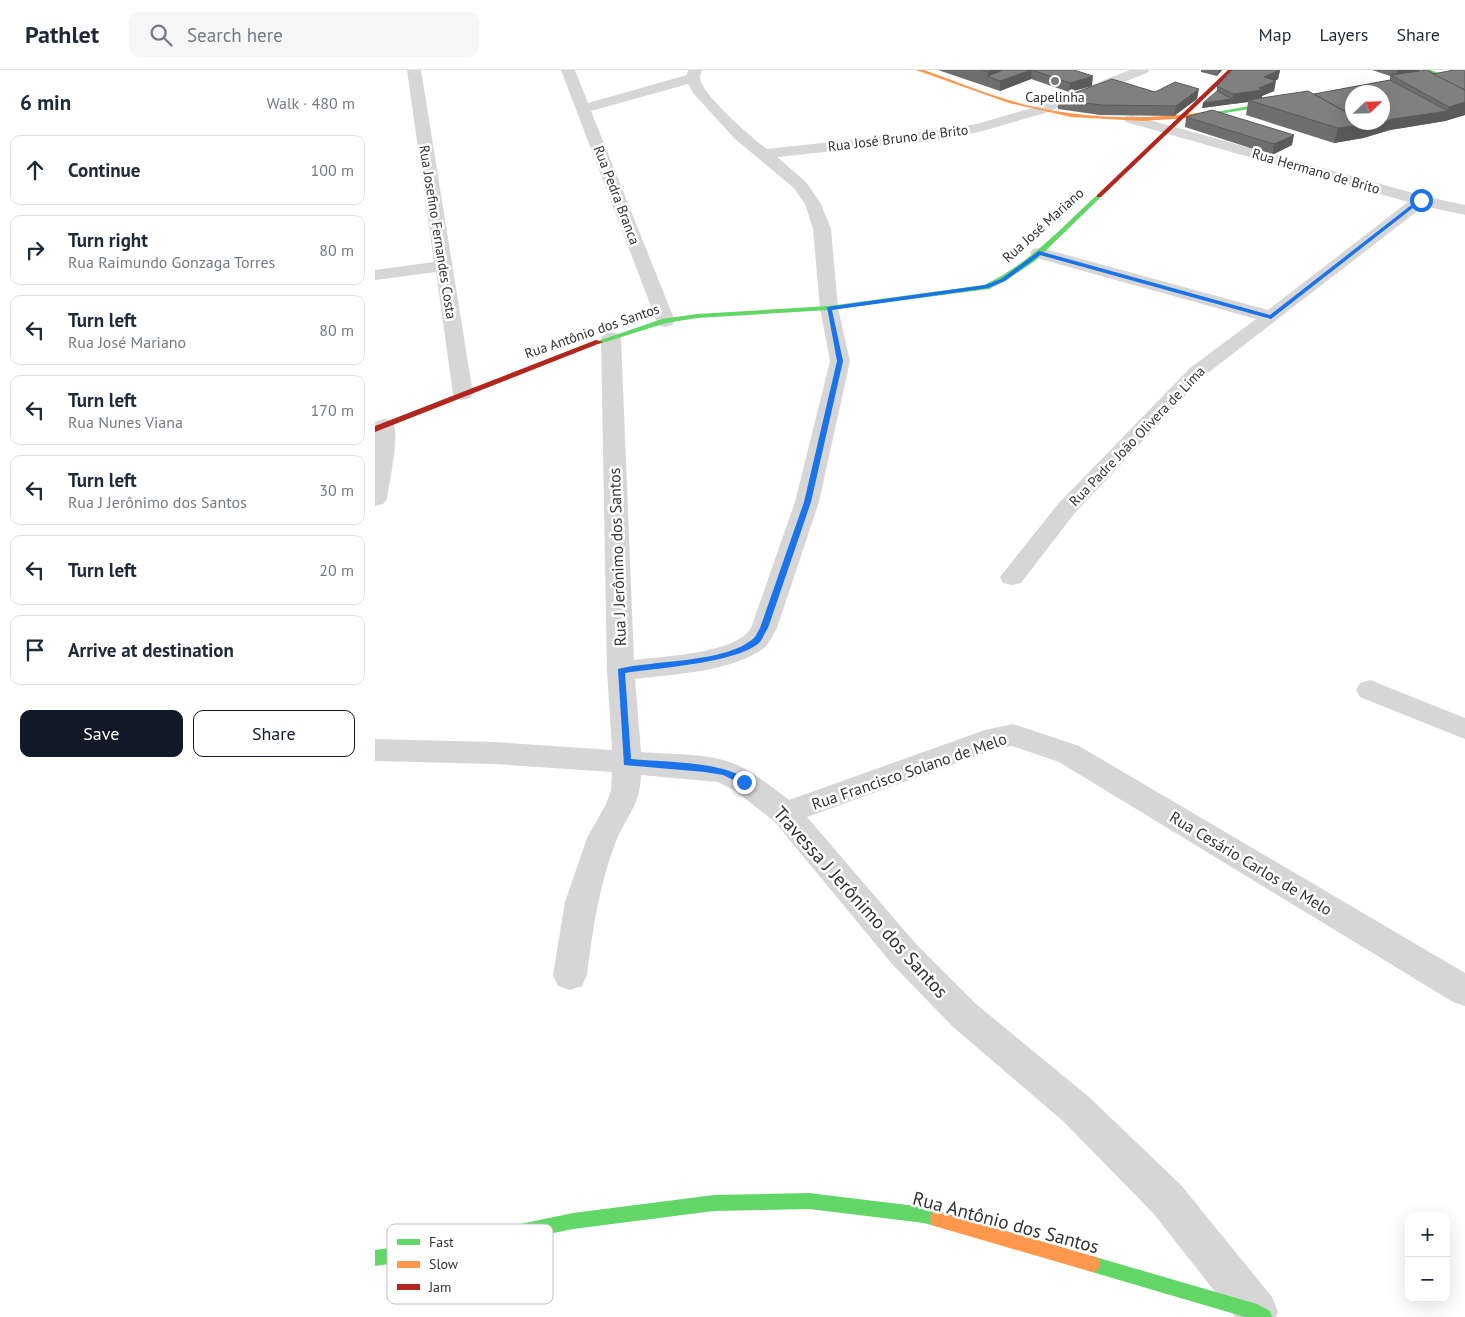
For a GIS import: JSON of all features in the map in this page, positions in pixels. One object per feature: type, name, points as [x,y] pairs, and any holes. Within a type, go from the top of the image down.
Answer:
[{"type":"street","name":"Rua Josefino Fernandes Costa","points":[[414,70],[463,394]]},
{"type":"street","name":"Rua Pedra Branca","points":[[569,70],[665,321]]},
{"type":"street","points":[[919,70],[1011,102],[1040,110],[1080,116],[1131,119],[1185,117],[1291,100]]},
{"type":"street","name":"Rua José Bruno de Brito","points":[[764,154],[959,132],[1040,110],[1142,70]]},
{"type":"street","name":"Rua José Mariano","points":[[829,308],[986,287],[1003,280],[1039,253],[1168,129],[1185,117],[1231,70]]},
{"type":"street","points":[[1415,80],[1449,75],[1426,70]]},
{"type":"street","points":[[584,109],[694,74],[698,90],[740,136],[800,185],[813,204],[822,229],[829,308],[840,361],[807,502],[764,628],[757,640],[741,649],[715,657],[621,671]]},
{"type":"street","name":"Rua Hermano de Brito","points":[[1131,119],[1421,200],[1465,210]]},
{"type":"street","name":"Rua Padre João Olivera de Lima","points":[[1012,577],[1066,509],[1197,372],[1421,200]]},
{"type":"street","points":[[1039,253],[1271,317]]},
{"type":"street","points":[[375,275],[443,266]]},
{"type":"street","name":"Rua Antônio dos Santos","points":[[379,427],[611,338],[665,321],[697,316],[829,308]]},
{"type":"street","name":"Rua J Jerônimo dos Santos","points":[[570,975],[581,902],[602,838],[620,807],[626,792],[627,762],[621,671],[611,338]]},
{"type":"street","points":[[375,499],[383,450],[379,427]]},
{"type":"street","points":[[1370,690],[1465,729]]},
{"type":"street","name":"Rua Francisco Solano de Melo","points":[[785,814],[995,738],[1013,735],[1034,741]]},
{"type":"street","name":"Rua Cesário Carlos de Melo","points":[[1034,741],[1069,754],[1465,991]]},
{"type":"street","name":"Travessa J Jerônimo dos Santos","points":[[375,750],[494,753],[705,768],[725,772],[744,782],[785,814],[904,954],[964,1015],[1076,1109],[1167,1199],[1261,1314]]},
{"type":"street","name":"Rua Antônio dos Santos","points":[[553,1226],[714,1203],[809,1201],[924,1215],[1261,1314]]},
{"type":"building","points":[[1003,70],[1031,70],[1000,81],[988,76]]},
{"type":"building","points":[[1032,70],[1074,70],[1093,76],[1070,83]]},
{"type":"building","points":[[1232,70],[1280,70],[1264,77],[1276,81],[1259,88],[1263,90],[1233,94],[1217,86]]},
{"type":"building","points":[[1427,70],[1465,90],[1465,102],[1449,107],[1391,75]]},
{"type":"building","points":[[1454,70],[1465,71],[1465,90],[1433,74]]},
{"type":"building","points":[[1112,79],[1155,92],[1175,82],[1199,89],[1176,106],[1101,105],[1058,99]]},
{"type":"building","points":[[1390,80],[1448,111],[1390,120],[1390,85],[1363,85]]},
{"type":"building","points":[[1345,88],[1345,111],[1314,94]]},
{"type":"building","points":[[1217,91],[1232,99],[1203,103]]},
{"type":"building","points":[[1308,91],[1345,112],[1345,127],[1338,128],[1248,100]]},
{"type":"building","points":[[1212,110],[1294,135],[1274,144],[1186,117]]},
{"type":"traffic: fast","points":[[1426,70],[1443,76]]},
{"type":"traffic: fast","points":[[1213,113],[1283,102]]},
{"type":"traffic: fast","points":[[599,342],[665,321],[697,316],[829,308],[986,287],[1018,270],[1032,259],[1060,235],[1099,196]]},
{"type":"traffic: fast","points":[[553,1225],[714,1203],[809,1201],[924,1215],[938,1219]]},
{"type":"traffic: fast","points":[[375,1258],[387,1256]]},
{"type":"traffic: fast","points":[[1092,1264],[1257,1312],[1264,1317]]},
{"type":"traffic: slow","points":[[919,70],[1024,106],[1071,115],[1142,119],[1213,113]]},
{"type":"traffic: slow","points":[[938,1219],[1092,1264]]},
{"type":"traffic: jam","points":[[1099,196],[1231,70]]},
{"type":"traffic: jam","points":[[375,429],[599,342]]},
{"type":"place","name":"Capelinha","points":[[1055,81]]},
{"type":"route","points":[[744,782],[725,772],[705,768],[627,762],[621,671],[715,657],[741,649],[757,640],[764,628],[807,502],[840,361],[829,308],[986,287],[1003,280],[1039,253],[1271,317],[1421,200]]}]
